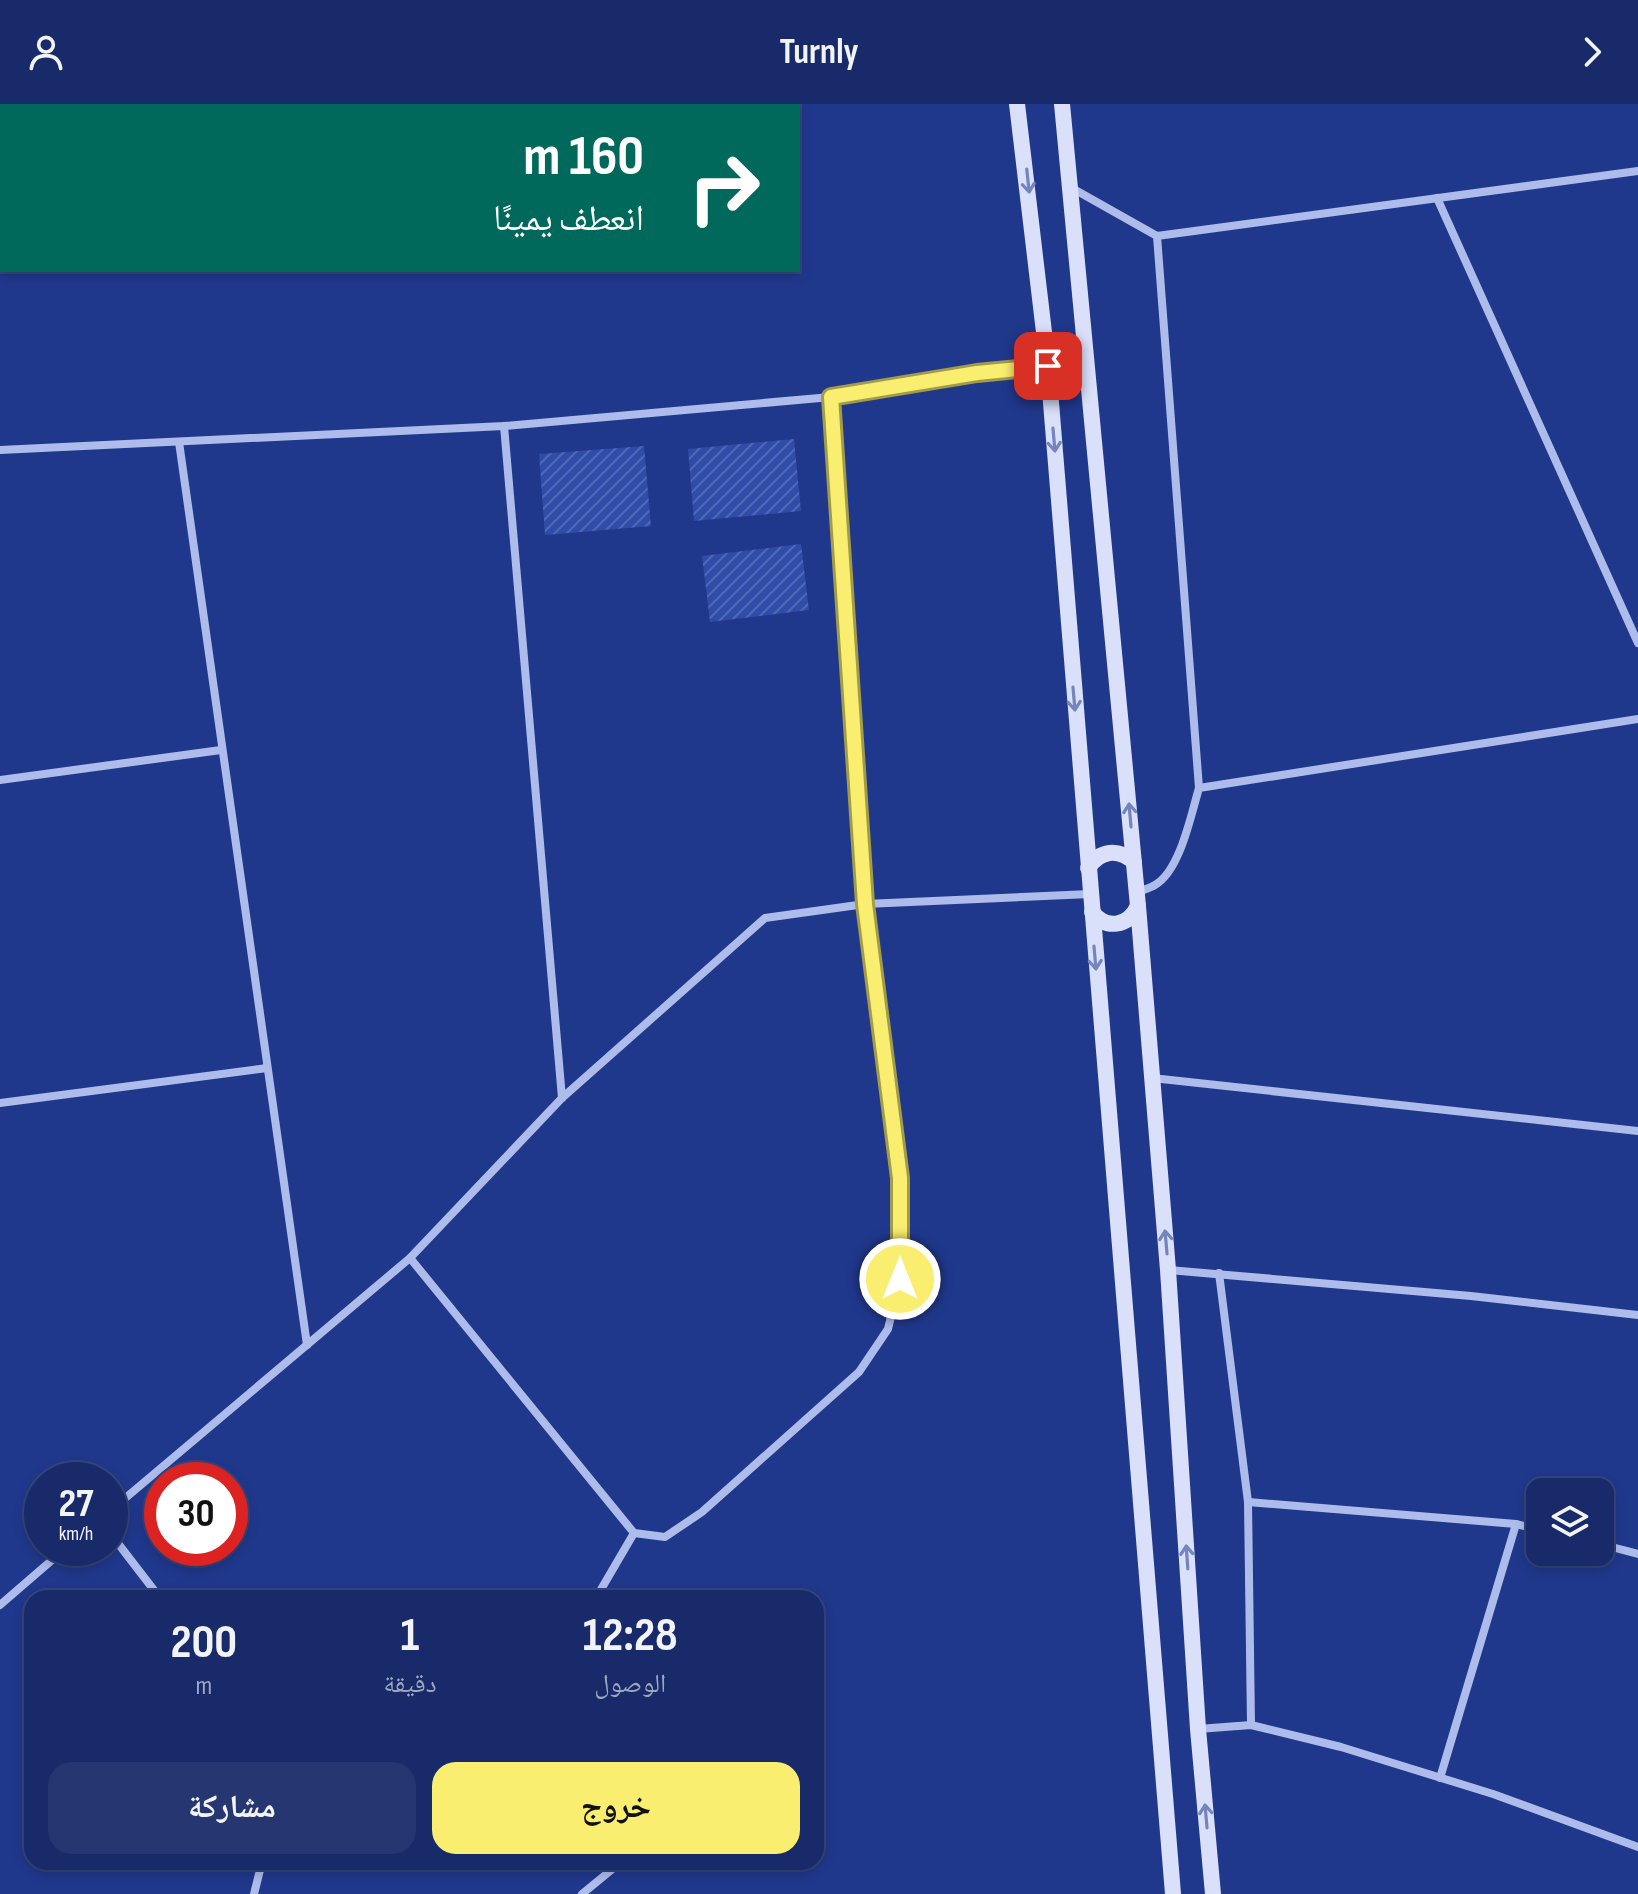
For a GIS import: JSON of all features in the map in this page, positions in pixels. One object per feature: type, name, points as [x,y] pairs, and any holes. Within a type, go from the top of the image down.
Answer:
[{"type":"main road","points":[[1017,104],[1048,366],[1173,1894]]},
{"type":"main road","points":[[1062,104],[1138,899],[1168,1270],[1198,1729],[1213,1894]]},
{"type":"main road","points":[[1088,868],[1093,860],[1109,852],[1119,852],[1134,862]]},
{"type":"main road","points":[[1092,912],[1098,919],[1117,925],[1126,922],[1138,899]]},
{"type":"street","points":[[1070,187],[1157,236],[1638,171]]},
{"type":"street","points":[[1437,198],[1638,643]]},
{"type":"street","points":[[1138,899],[1171,870],[1199,788],[1157,236]]},
{"type":"street","points":[[0,450],[504,426],[831,397],[977,373],[1048,366]]},
{"type":"street","points":[[410,1258],[634,1533],[665,1537],[702,1512],[859,1372],[888,1329],[900,1279],[900,1178],[865,904],[831,397]]},
{"type":"street","points":[[504,426],[562,1098]]},
{"type":"street","points":[[179,442],[307,1345]]},
{"type":"street","points":[[1199,788],[1638,719]]},
{"type":"street","points":[[0,780],[221,750]]},
{"type":"street","points":[[128,1496],[410,1258],[562,1098],[765,918],[865,904],[1090,894]]},
{"type":"street","points":[[0,1103],[267,1068]]},
{"type":"street","points":[[1152,1078],[1637,1127]]},
{"type":"street","points":[[1168,1270],[1471,1296],[1638,1315]]},
{"type":"street","points":[[1219,1273],[1248,1502],[1251,1725]]},
{"type":"street","points":[[1248,1502],[1526,1526]]},
{"type":"street","points":[[1440,1778],[1516,1524]]},
{"type":"street","points":[[601,1590],[634,1533]]},
{"type":"street","points":[[1614,1548],[1638,1554]]},
{"type":"street","points":[[128,1556],[154,1590]]},
{"type":"street","points":[[0,1605],[45,1566]]},
{"type":"street","points":[[1198,1729],[1251,1725],[1341,1747],[1638,1847]]},
{"type":"street","points":[[254,1894],[260,1870]]},
{"type":"street","points":[[582,1894],[611,1870]]},
{"type":"building","points":[[794,439],[801,511],[694,521],[688,449]]},
{"type":"building","points":[[644,446],[651,526],[545,535],[539,454]]},
{"type":"building","points":[[801,544],[809,610],[710,622],[702,556]]},
{"type":"route","points":[[900,1279],[900,1178],[865,904],[831,397],[977,373],[1048,366]]}]
